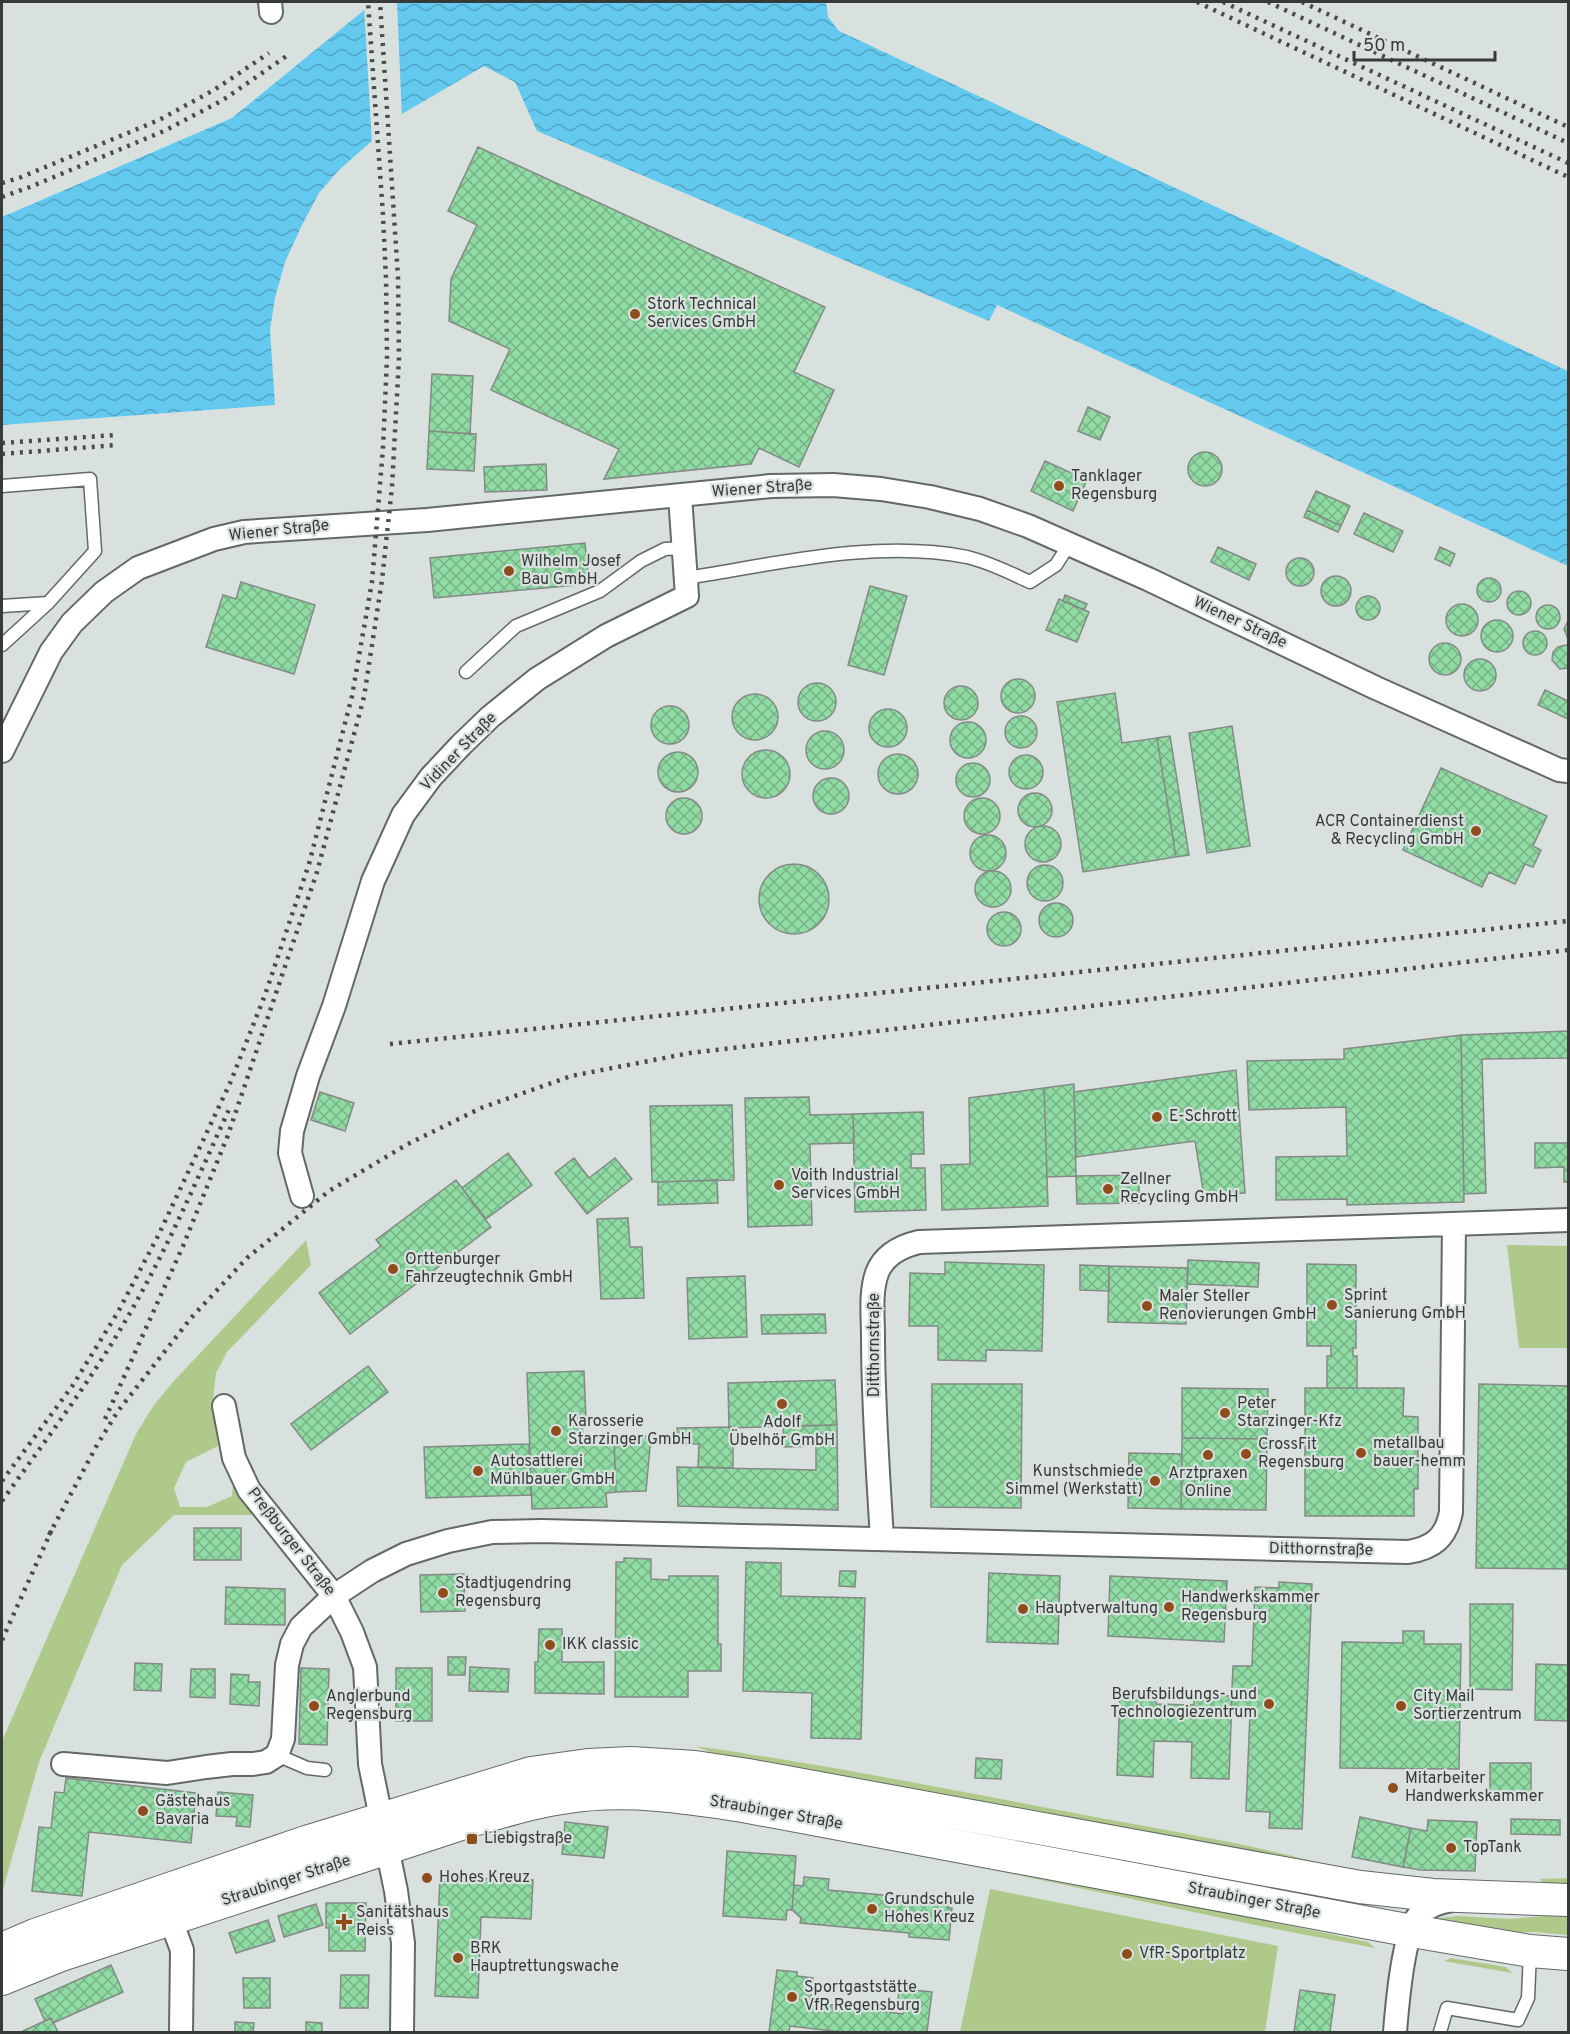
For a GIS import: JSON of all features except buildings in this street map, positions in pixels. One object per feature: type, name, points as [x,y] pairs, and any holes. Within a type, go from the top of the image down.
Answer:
[{"type":"main road","name":"Straubinger Straße","points":[[2,1949],[35,1935],[188,1882],[450,1796],[531,1773],[588,1765],[631,1763],[694,1767],[772,1779],[1360,1887],[1468,1897],[1569,1900]]},
{"type":"main road","name":"Straubinger Straße","points":[[2,1979],[61,1955],[170,1918],[473,1820],[534,1803],[570,1796],[608,1794],[704,1799],[1412,1931],[1530,1951],[1569,1954]]},
{"type":"street","name":"Wiener Straße","points":[[2,751],[51,652],[72,623],[104,592],[138,568],[214,539],[244,532],[427,520],[771,486],[832,485],[881,489],[930,497],[980,509],[1028,526],[1070,543],[1376,688],[1559,770],[1569,771]]},
{"type":"street","name":"Vidiner Straße","points":[[302,1196],[290,1153],[292,1131],[308,1076],[334,1006],[374,881],[403,815],[431,777],[490,717],[537,679],[606,636],[687,596],[680,496]]},
{"type":"street","name":"Ditthornstraße","points":[[882,1539],[873,1364],[873,1288],[878,1271],[890,1255],[904,1246],[919,1242],[1569,1220]]},
{"type":"street","name":"Ditthornstraße","points":[[277,1755],[283,1739],[287,1665],[292,1644],[302,1627],[334,1596],[372,1570],[406,1554],[448,1541],[492,1532],[542,1531],[1408,1552],[1422,1550],[1441,1537],[1448,1526],[1451,1512],[1454,1224]]},
{"type":"street","name":"Preßburger Straße","points":[[224,1406],[234,1458],[249,1490],[334,1596],[352,1632],[365,1667],[370,1764],[396,1891],[403,1943],[402,2032]]},
{"type":"street","points":[[63,1764],[167,1773],[266,1762],[277,1755]]},
{"type":"street","points":[[1395,2032],[1403,1963],[1417,1918],[1424,1910],[1446,1901],[1468,1897]]},
{"type":"street","points":[[170,1918],[182,1950],[181,2032]]},
{"type":"lane","points":[[2,486],[90,479],[95,551],[48,603],[2,645]]},
{"type":"lane","points":[[686,578],[857,552],[893,550],[929,552],[968,558],[994,566],[1030,582],[1056,565],[1070,543]]},
{"type":"lane","points":[[466,672],[516,626],[600,591],[641,561],[665,549],[683,548]]},
{"type":"lane","points":[[2,606],[48,603]]},
{"type":"lane","points":[[277,1755],[307,1768],[325,1770]]},
{"type":"lane","points":[[1440,2032],[1447,2008],[1518,2020],[1528,1998],[1530,1951]]},
{"type":"green space","points":[[306,1240],[311,1265],[227,1352],[216,1373],[212,1408],[218,1446],[186,1462],[174,1488],[180,1507],[207,1507],[232,1496],[233,1483],[255,1515],[174,1515],[122,1565],[39,1762],[2,1893],[2,1741],[136,1434],[154,1405],[173,1382]]},
{"type":"green space","points":[[1507,1245],[1568,1246],[1568,1348],[1519,1348]]},
{"type":"green space","points":[[695,1746],[885,1777],[1215,1839],[1285,1854],[1354,1873],[718,1755]]},
{"type":"green space","points":[[713,1811],[1193,1903],[1368,1942],[1375,1948],[998,1871],[712,1817]]},
{"type":"green space","points":[[1568,1878],[1568,1887],[1544,1886],[1540,1879]]},
{"type":"green space","name":"VfR-Sportplatz","points":[[990,1889],[1278,1946],[1265,2032],[960,2032]]},
{"type":"green space","points":[[1568,1914],[1568,1935],[1535,1932],[1503,1933],[1432,1919],[1458,1916],[1510,1919]]},
{"type":"green space","points":[[1451,1958],[1506,1967],[1512,1973],[1444,1961]]},
{"type":"water","points":[[374,2],[826,2],[828,17],[839,31],[1568,371],[1568,566],[997,305],[989,321],[537,131],[515,82],[484,66],[402,114],[338,171],[319,193],[285,262],[275,298],[270,330],[275,405],[2,425],[2,217],[232,118]]},
{"type":"pier","points":[[369,2],[397,2],[402,118],[372,144],[364,6]]},
{"type":"railway","points":[[2,1481],[73,1385],[118,1312],[159,1234],[231,1081],[265,995],[309,864],[352,696],[372,582],[383,448],[387,358],[383,215],[368,2]]},
{"type":"railway","points":[[105,1419],[183,1246],[228,1135],[317,872],[364,697],[382,580],[392,487],[399,359],[398,277],[380,2]]},
{"type":"railway","points":[[1197,2],[1568,177]]},
{"type":"railway","points":[[1223,2],[1568,163]]},
{"type":"railway","points":[[1268,2],[1568,143]]},
{"type":"railway","points":[[1302,2],[1568,127]]},
{"type":"railway","points":[[2,183],[159,120],[214,90],[269,53]]},
{"type":"railway","points":[[2,197],[164,131],[223,100],[288,55]]},
{"type":"railway","points":[[2,443],[116,435]]},
{"type":"railway","points":[[2,454],[116,445]]},
{"type":"railway","points":[[390,1044],[1568,921]]},
{"type":"railway","points":[[49,1535],[97,1445],[118,1411],[191,1318],[247,1258],[329,1191],[406,1145],[481,1108],[571,1076],[690,1053],[1568,950]]},
{"type":"railway","points":[[2,1501],[83,1388],[127,1318],[169,1240],[231,1105]]},
{"type":"railway","points":[[2,1640],[53,1527]]},
{"type":"place","name":"Stork Technical Services GmbH","points":[[635,314]]},
{"type":"place","name":"Tanklager Regensburg","points":[[1059,486]]},
{"type":"place","name":"Wilhelm Josef Bau GmbH","points":[[509,571]]},
{"type":"place","name":"ACR Containerdienst & Recycling GmbH","points":[[1476,831]]},
{"type":"place","name":"E-Schrott","points":[[1157,1117]]},
{"type":"place","name":"Voith Industrial Services GmbH","points":[[779,1185]]},
{"type":"place","name":"Zellner Recycling GmbH","points":[[1108,1189]]},
{"type":"place","name":"Orttenburger Fahrzeugtechnik GmbH","points":[[393,1269]]},
{"type":"place","name":"Sprint Sanierung GmbH","points":[[1332,1305]]},
{"type":"place","name":"Maler Steller Renovierungen GmbH","points":[[1147,1306]]},
{"type":"place","name":"Adolf Übelhör GmbH","points":[[782,1404]]},
{"type":"place","name":"Peter Starzinger-Kfz","points":[[1225,1413]]},
{"type":"place","name":"Karosserie Starzinger GmbH","points":[[556,1431]]},
{"type":"place","name":"metallbau bauer-hemm","points":[[1361,1453]]},
{"type":"place","name":"CrossFit Regensburg","points":[[1246,1454]]},
{"type":"place","name":"Arztpraxen Online","points":[[1208,1455]]},
{"type":"place","name":"Autosattlerei Mühlbauer GmbH","points":[[478,1471]]},
{"type":"place","name":"Kunstschmiede Simmel (Werkstatt)","points":[[1155,1481]]},
{"type":"place","name":"Stadtjugendring Regensburg","points":[[443,1593]]},
{"type":"place","name":"Handwerkskammer Regensburg","points":[[1169,1607]]},
{"type":"place","name":"Hauptverwaltung","points":[[1023,1609]]},
{"type":"place","name":"IKK classic","points":[[550,1645]]},
{"type":"place","name":"Berufsbildungs- und Technologiezentrum","points":[[1269,1704]]},
{"type":"place","name":"Anglerbund Regensburg","points":[[314,1706]]},
{"type":"place","name":"City Mail Sortierzentrum","points":[[1401,1706]]},
{"type":"place","name":"Mitarbeiter Handwerkskammer","points":[[1393,1788]]},
{"type":"place","name":"Gästehaus Bavaria","points":[[143,1811]]},
{"type":"place","name":"Liebigstraße","points":[[472,1839]]},
{"type":"place","name":"TopTank","points":[[1451,1848]]},
{"type":"place","name":"Hohes Kreuz","points":[[427,1878]]},
{"type":"place","name":"Grundschule Hohes Kreuz","points":[[872,1909]]},
{"type":"place","name":"Sanitätshaus Reiss","points":[[344,1922]]},
{"type":"place","name":"VfR-Sportplatz","points":[[1127,1954]]},
{"type":"place","name":"BRK Hauptrettungswache","points":[[458,1958]]},
{"type":"place","name":"Sportgaststätte VfR Regensburg","points":[[792,1997]]}]
